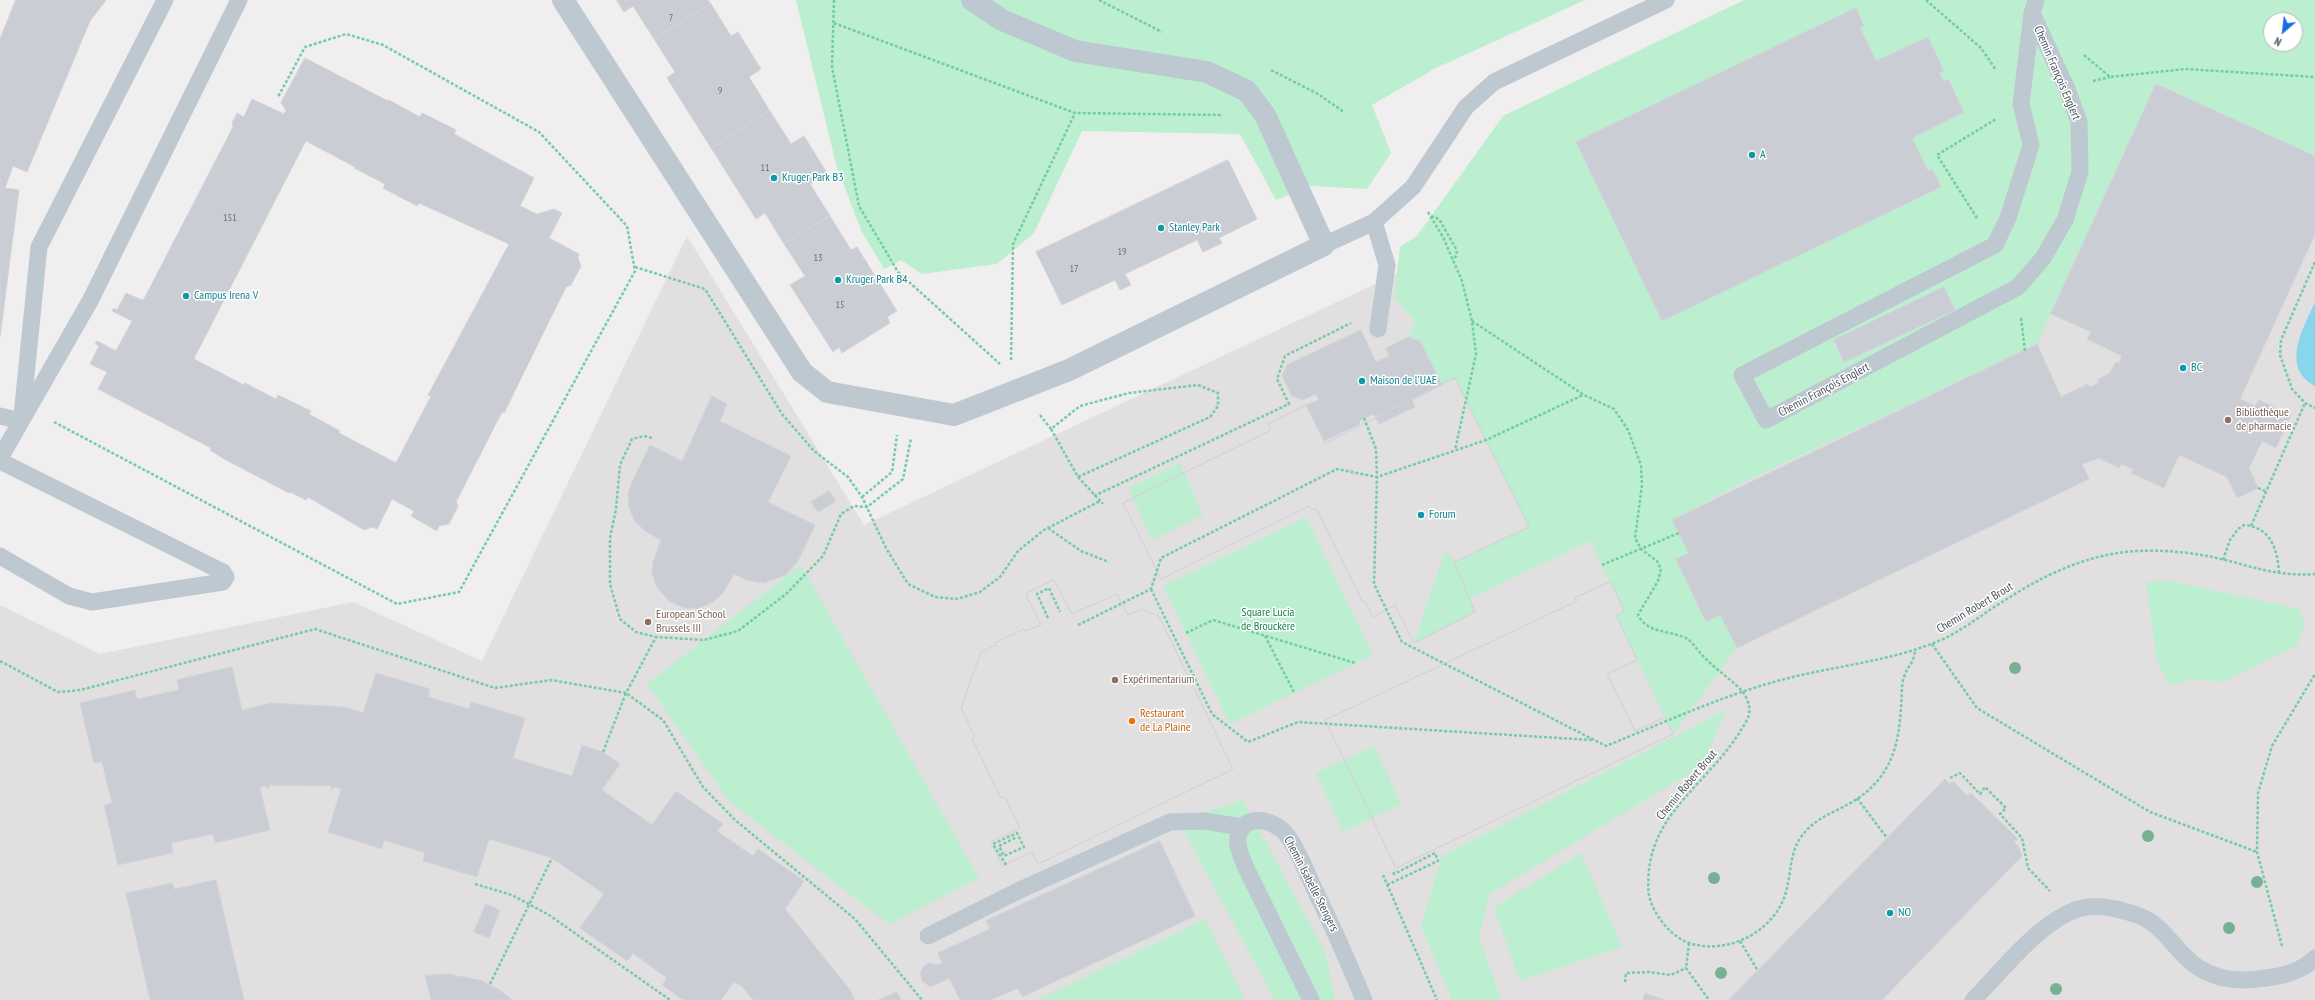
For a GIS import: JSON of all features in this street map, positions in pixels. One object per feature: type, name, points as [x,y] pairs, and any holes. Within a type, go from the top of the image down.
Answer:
[{"type":"street","points":[[563,0],[802,372],[827,392],[954,416],[1015,382],[1070,370],[1324,245],[1265,115],[1247,90],[1207,72],[1075,50],[1002,20],[972,0]]},
{"type":"lane","points":[[25,415],[39,248],[165,0]]},
{"type":"lane","points":[[0,556],[69,596],[92,602],[223,582],[226,577],[223,572],[0,459],[90,301],[239,0]]},
{"type":"lane","points":[[1324,245],[1374,222],[1413,187],[1466,107],[1494,82],[1666,0]]},
{"type":"lane","name":"Chemin François Englert","points":[[2034,6],[2079,122],[2080,172],[2065,220],[2043,258],[2018,287],[1766,420],[1742,375],[1995,245],[2008,218],[2031,145],[2021,104],[2034,6]]},
{"type":"lane","points":[[1374,222],[1387,265],[1378,329]]},
{"type":"lane","points":[[0,416],[25,415]]},
{"type":"lane","name":"Chemin Isabelle Stengers","points":[[1242,827],[1251,821],[1263,820],[1276,825],[1286,834],[1296,851],[1343,947],[1364,1000]]},
{"type":"lane","points":[[928,936],[1020,890],[1170,822],[1204,821],[1242,827],[1238,837],[1245,866],[1311,1000]]},
{"type":"lane","points":[[1973,1000],[2037,935],[2056,920],[2077,909],[2090,906],[2105,906],[2148,920],[2198,967],[2226,979],[2249,980],[2281,976],[2306,967],[2315,958]]},
{"type":"path","points":[[634,267],[705,288],[782,414],[814,451],[848,478],[862,497],[892,559],[908,584],[935,597],[957,599],[980,592],[1000,576],[1018,551],[1047,527],[1102,502],[1094,496],[1078,477],[1051,429],[1015,382],[898,272],[859,206],[832,67],[834,0]]},
{"type":"path","points":[[1926,0],[1981,48],[2021,104]]},
{"type":"path","points":[[834,23],[1075,113],[1265,115]]},
{"type":"path","points":[[25,415],[397,604],[459,592],[635,270],[627,226],[539,132],[383,44],[346,34],[305,46],[278,97]]},
{"type":"path","points":[[2080,52],[2110,77],[2185,69],[2315,77]]},
{"type":"path","points":[[1015,382],[1013,244],[1075,113]]},
{"type":"path","points":[[1430,216],[1439,219],[1446,230],[1456,249],[1457,255],[1454,260]]},
{"type":"path","points":[[1434,222],[1454,260],[1462,281],[1472,321],[1476,354],[1455,450]]},
{"type":"path","points":[[2315,262],[2281,340],[2280,355],[2285,374],[2292,389],[2305,403],[2315,408]]},
{"type":"path","points":[[1094,496],[1289,404],[1277,379],[1285,356],[1380,308]]},
{"type":"path","points":[[1472,321],[1584,395],[1614,409],[1628,430],[1641,465],[1642,485],[1635,538],[1641,549],[1657,561],[1661,569],[1658,581],[1638,615],[1642,623],[1652,629],[1688,638],[1702,655],[1744,693]]},
{"type":"path","points":[[1051,429],[1080,406],[1129,393],[1198,385],[1218,393],[1218,406],[1210,417],[1078,477]]},
{"type":"path","points":[[1584,395],[1486,440],[1377,477],[1337,469],[1161,558],[1151,589],[1212,714],[1248,742],[1298,722],[1595,740]]},
{"type":"path","points":[[2251,526],[2265,491],[2305,403]]},
{"type":"path","points":[[862,497],[892,472],[909,407]]},
{"type":"path","points":[[652,438],[644,436],[632,439],[620,465],[616,509],[610,538],[610,584],[620,620],[636,632],[656,637],[704,640],[738,631],[786,594],[823,556],[841,514],[854,506],[867,507],[903,479],[909,407]]},
{"type":"path","points":[[1364,418],[1376,449],[1377,477],[1374,584],[1402,642],[1606,746],[1744,693],[1796,676],[1915,650]]},
{"type":"path","points":[[2258,488],[2265,491]]},
{"type":"path","points":[[2223,560],[2233,534],[2244,525],[2251,526],[2265,533],[2273,544],[2277,552],[2279,574]]},
{"type":"path","points":[[1047,527],[1081,551],[1109,562]]},
{"type":"path","points":[[1602,565],[1679,533]]},
{"type":"path","name":"Chemin Robert Brout","points":[[1744,693],[1749,706],[1749,716],[1727,751],[1666,820],[1655,840],[1650,862],[1648,896],[1658,918],[1672,933],[1689,943],[1712,945],[1740,941],[1753,936],[1766,926],[1779,910],[1785,895],[1792,855],[1799,840],[1810,824],[1872,788],[1892,760],[1899,734],[1904,677],[1914,661],[1915,650],[1932,644],[1959,631],[2015,594],[2049,576],[2087,560],[2127,552],[2165,552],[2223,560],[2279,574],[2315,574]]},
{"type":"path","points":[[1048,618],[1037,594],[1049,588],[1060,612]]},
{"type":"path","points":[[1078,625],[1151,589]]},
{"type":"path","points":[[1186,633],[1213,620],[1355,663]]},
{"type":"path","points":[[0,661],[58,692],[80,690],[315,629],[495,688],[551,680],[626,693],[663,720],[708,793],[735,820],[855,919],[922,1000]]},
{"type":"path","points":[[1264,636],[1294,692]]},
{"type":"path","points":[[603,752],[626,693],[656,637]]},
{"type":"path","points":[[1932,644],[1977,708],[2150,812],[2256,852]]},
{"type":"path","points":[[2289,973],[2256,852],[2258,793],[2272,746],[2315,674]]},
{"type":"path","points":[[1950,778],[1960,773],[1980,794],[1985,788],[2006,808],[2000,814],[2022,838],[2028,868],[2054,895],[2077,909]]},
{"type":"path","points":[[1857,798],[1888,838]]},
{"type":"path","points":[[1005,864],[993,844],[1017,833],[1024,847],[1004,856],[999,846],[1017,837]]},
{"type":"path","points":[[1387,885],[1438,861],[1435,854],[1394,874],[1393,870]]},
{"type":"path","points":[[490,984],[552,858]]},
{"type":"path","points":[[1383,875],[1437,1000]]},
{"type":"path","points":[[475,884],[512,895],[549,915],[670,1000]]},
{"type":"path","points":[[1740,941],[1758,970]]},
{"type":"path","points":[[1689,943],[1686,968],[1709,1000]]},
{"type":"path","points":[[1625,982],[1626,973],[1649,972],[1671,975],[1686,968]]},
{"type":"shaded area","points":[[2315,0],[2315,1000],[0,1000],[0,605],[100,654],[353,602],[482,661],[687,236],[864,525],[1545,204],[2263,14],[2263,52],[2303,52],[2303,12],[2270,12]]},
{"type":"green space","points":[[796,0],[1585,0],[1434,69],[1372,105],[1391,153],[1367,189],[1311,186],[1276,200],[1240,134],[1082,131],[1034,233],[997,264],[922,274],[901,260],[884,269],[862,232],[837,168]]},
{"type":"green space","points":[[1744,0],[2315,0],[2315,156],[2156,84],[2037,344],[1736,486],[1672,520],[1689,553],[1676,559],[1706,622],[1720,615],[1737,648],[1673,734],[1616,615],[1624,611],[1590,541],[1471,598],[1475,612],[1414,643],[1445,550],[1455,562],[1529,527],[1455,379],[1442,385],[1420,341],[1408,337],[1416,322],[1394,298],[1400,247],[1417,236],[1503,116]]},
{"type":"green space","points":[[1180,463],[1203,515],[1152,540],[1128,488]]},
{"type":"green space","name":"Square Lucia de Brouckère","points":[[1306,517],[1373,655],[1230,724],[1163,586]]},
{"type":"green space","points":[[801,565],[979,878],[889,924],[730,802],[647,684]]},
{"type":"green space","points":[[2164,580],[2300,609],[2305,625],[2297,645],[2223,682],[2193,679],[2170,686],[2157,661],[2146,583]]},
{"type":"green space","points":[[1726,710],[1703,765],[1490,894],[1479,937],[1501,1000],[1452,1000],[1421,926],[1442,856]]},
{"type":"green space","points":[[1374,746],[1401,804],[1343,832],[1316,773]]},
{"type":"green space","points":[[1243,800],[1325,952],[1335,1000],[1275,1000],[1178,820]]},
{"type":"green space","points":[[1581,853],[1622,947],[1520,981],[1494,908]]},
{"type":"green space","points":[[1205,919],[1245,1000],[1038,1000]]},
{"type":"water","points":[[2315,302],[2315,386],[2304,378],[2299,369],[2296,358],[2300,335]]},
{"type":"building","points":[[16,0],[106,0],[90,21],[27,172],[13,166],[5,188],[19,190],[0,337],[0,39]]},
{"type":"building","points":[[617,0],[708,0],[711,4],[654,39],[633,6],[624,12]]},
{"type":"building","points":[[711,4],[731,36],[738,32],[761,69],[749,77],[770,111],[711,148],[667,78],[675,72],[654,39]]},
{"type":"building","name":"A","points":[[1856,8],[1864,26],[1860,28],[1876,61],[1928,37],[1944,71],[1939,73],[1944,81],[1948,79],[1964,112],[1912,138],[1928,171],[1932,169],[1941,187],[1662,321],[1576,142]]},
{"type":"building","name":"Campus Irena V","points":[[305,58],[420,117],[422,113],[456,130],[454,134],[534,178],[520,206],[537,214],[554,209],[562,213],[549,238],[579,254],[578,258],[581,266],[571,285],[566,287],[504,413],[502,412],[456,502],[458,506],[449,524],[439,526],[437,531],[411,516],[414,511],[392,499],[377,529],[373,527],[364,530],[308,497],[306,500],[290,492],[289,493],[224,459],[210,450],[211,448],[98,389],[107,372],[90,364],[99,346],[95,344],[97,341],[116,351],[132,321],[112,311],[114,308],[117,310],[126,293],[142,300],[144,299],[233,127],[232,123],[237,113],[244,117],[252,99],[284,114],[286,110],[281,103]],"holes":[[[306,141],[355,167],[354,168],[385,184],[383,188],[417,206],[419,203],[509,244],[428,395],[431,396],[396,463],[339,433],[340,431],[309,414],[311,411],[278,395],[276,399],[245,383],[244,385],[194,359]]]},
{"type":"building","name":"BC","points":[[2156,84],[2315,156],[2315,234],[2240,399],[2255,406],[2259,400],[2291,415],[2276,448],[2262,441],[2249,468],[2258,488],[2237,498],[2227,477],[2179,455],[2164,488],[2131,473],[2133,469],[2121,464],[2120,468],[2099,458],[2082,464],[2089,479],[1737,648],[1720,615],[1706,622],[1676,559],[1689,553],[1672,520],[2037,344],[2061,397],[2088,384],[2089,387],[2099,383],[2097,380],[2110,373],[2116,362],[2119,363],[2122,356],[2087,339],[2091,332],[2051,314]]},
{"type":"building","name":"Kruger Park B3","points":[[770,111],[791,144],[804,136],[827,173],[810,184],[830,216],[784,244],[765,213],[756,219],[711,148]]},
{"type":"building","name":"Stanley Park","points":[[1228,160],[1257,219],[1219,238],[1222,243],[1203,252],[1197,240],[1125,274],[1131,285],[1120,290],[1115,280],[1062,305],[1036,252]]},
{"type":"building","name":"Kruger Park B4","points":[[830,216],[851,250],[857,247],[897,311],[887,317],[890,323],[842,353],[839,347],[833,352],[790,285],[805,276],[784,244]]},
{"type":"building","points":[[1944,287],[1955,310],[1844,362],[1834,340]]},
{"type":"building","name":"Maison de l'UAE","points":[[1361,330],[1376,362],[1389,356],[1386,348],[1408,337],[1420,341],[1442,385],[1412,400],[1415,407],[1379,424],[1374,414],[1359,421],[1360,424],[1324,441],[1306,405],[1319,400],[1316,394],[1303,400],[1292,396],[1282,376],[1287,365]]},
{"type":"building","name":"Forum","points":[[1455,378],[1529,527],[1454,562],[1475,612],[1414,643],[1395,605],[1373,617],[1365,601],[1363,603],[1316,508],[1312,510],[1309,506],[1161,579],[1123,503],[1271,430],[1268,424],[1306,405],[1325,443]]},
{"type":"building","name":"Forum","points":[[1455,378],[1529,527],[1454,562],[1475,612],[1414,643],[1395,605],[1373,617],[1365,601],[1363,603],[1316,508],[1312,510],[1309,506],[1161,579],[1123,503],[1271,430],[1268,424],[1306,405],[1325,443]]},
{"type":"building","points":[[712,396],[727,404],[720,421],[791,456],[768,502],[815,525],[798,561],[786,575],[764,583],[749,581],[734,574],[723,593],[713,602],[700,608],[684,608],[669,601],[656,586],[652,573],[653,562],[661,540],[645,531],[635,521],[629,508],[628,494],[631,484],[650,445],[682,461]]},
{"type":"building","points":[[829,491],[836,501],[818,512],[811,502]]},
{"type":"building","points":[[1054,580],[1072,614],[1117,594],[1128,615],[1142,609],[1159,616],[1233,769],[1038,864],[1032,852],[1002,866],[991,842],[1020,828],[1005,797],[1001,798],[972,738],[975,737],[961,708],[981,652],[996,645],[994,643],[1024,629],[1025,631],[1041,625],[1026,594]]},
{"type":"building","points":[[1054,580],[1072,614],[1117,594],[1128,615],[1142,609],[1159,616],[1233,769],[1038,864],[1032,852],[1002,866],[991,842],[1020,828],[1005,797],[1001,798],[972,738],[975,737],[961,708],[981,652],[996,645],[994,643],[1024,629],[1025,631],[1041,625],[1026,594]]},
{"type":"building","points":[[1611,582],[1624,611],[1616,615],[1637,660],[1607,674],[1635,731],[1665,717],[1673,734],[1396,868],[1325,720],[1577,601],[1575,598]]},
{"type":"building","points":[[1611,582],[1624,611],[1616,615],[1637,660],[1607,674],[1635,731],[1665,717],[1673,734],[1396,868],[1325,720],[1577,601],[1575,598]]},
{"type":"building","points":[[232,667],[242,710],[271,703],[344,707],[363,713],[376,673],[430,689],[428,697],[469,709],[471,702],[525,718],[513,758],[572,776],[582,745],[603,752],[620,764],[602,790],[652,825],[676,791],[723,824],[717,831],[753,856],[758,849],[804,881],[785,909],[850,990],[855,1000],[753,1000],[742,986],[734,982],[721,1000],[683,1000],[662,985],[667,978],[633,953],[627,961],[580,928],[604,894],[552,858],[489,839],[477,877],[423,861],[425,853],[384,840],[382,849],[328,832],[341,789],[334,787],[331,791],[331,786],[269,785],[269,789],[266,788],[265,785],[260,787],[270,830],[215,843],[213,834],[171,843],[173,853],[118,865],[104,805],[112,803],[102,762],[94,763],[80,703],[135,690],[137,699],[179,690],[177,680]]},
{"type":"building","name":"NO","points":[[1945,779],[1950,784],[1953,781],[1967,796],[1971,793],[2018,839],[2014,842],[2019,847],[2022,856],[1882,1000],[1729,1000]]},
{"type":"building","points":[[1160,841],[1195,916],[1022,997],[1018,988],[991,1000],[960,1000],[949,978],[933,986],[929,986],[922,981],[920,973],[924,966],[930,963],[938,965],[942,963],[938,953],[990,929],[986,921]]},
{"type":"building","points":[[216,880],[244,1000],[150,1000],[126,893],[172,883],[174,889]]},
{"type":"building","points":[[486,904],[500,910],[489,938],[474,932]]},
{"type":"building","points":[[447,974],[480,980],[500,990],[512,1000],[431,1000],[425,976]]},
{"type":"building","points":[[897,992],[901,1000],[878,1000]]},
{"type":"building","points":[[1645,993],[1665,1000],[1643,1000]]},
{"type":"place","name":"A","points":[[1752,155]]},
{"type":"place","name":"Kruger Park B3","points":[[774,178]]},
{"type":"place","name":"Stanley Park","points":[[1161,228]]},
{"type":"place","name":"Kruger Park B4","points":[[838,280]]},
{"type":"place","name":"Campus Irena V","points":[[186,296]]},
{"type":"place","name":"BC","points":[[2183,368]]},
{"type":"place","name":"Maison de l'UAE","points":[[1362,381]]},
{"type":"place","name":"Bibliothèque de pharmacie","points":[[2228,420]]},
{"type":"place","name":"Forum","points":[[1421,515]]},
{"type":"place","name":"European School Brussels III","points":[[648,622]]},
{"type":"place","name":"Expérimentarium","points":[[1115,680]]},
{"type":"place","name":"Restaurant de La Plaine","points":[[1132,721]]},
{"type":"place","name":"NO","points":[[1890,913]]}]
